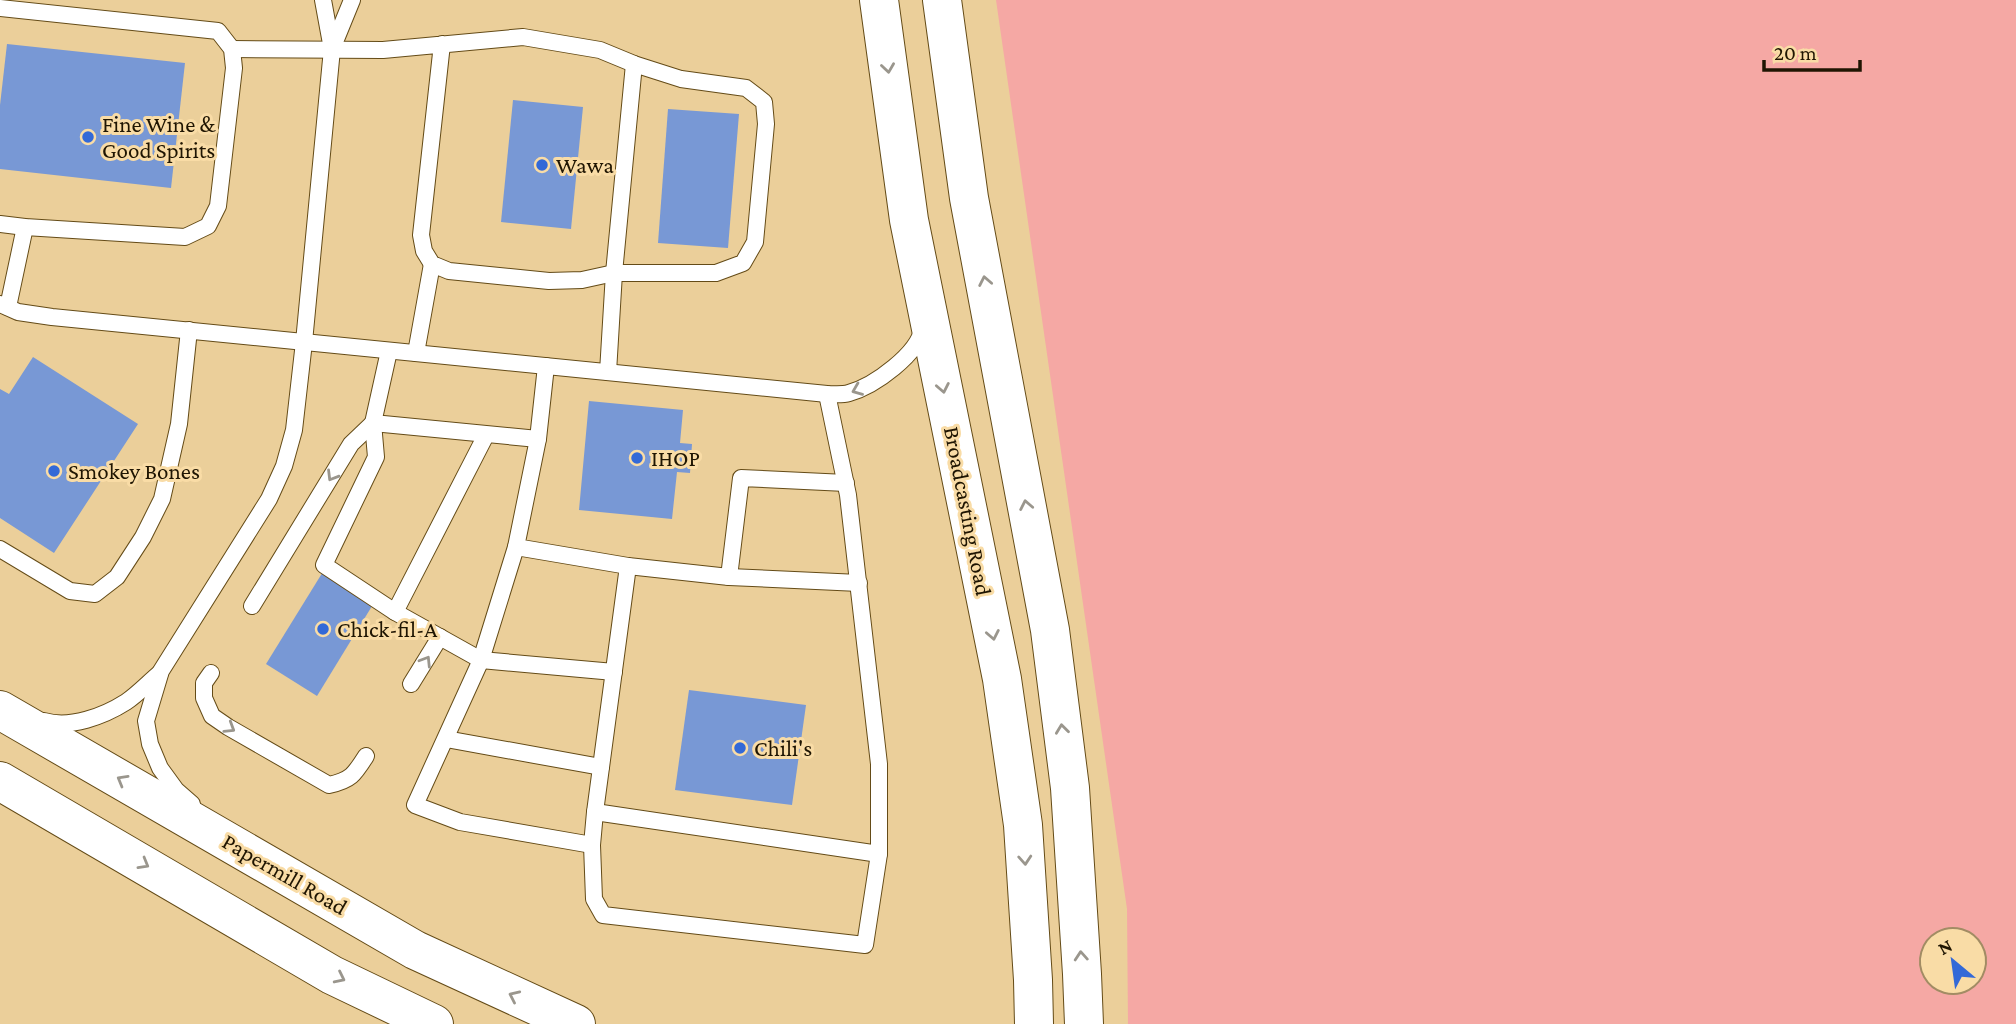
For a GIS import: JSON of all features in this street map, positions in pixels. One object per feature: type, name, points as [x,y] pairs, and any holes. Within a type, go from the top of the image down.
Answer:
[{"type":"main road","name":"Broadcasting Road","points":[[879,0],[909,220],[1002,679],[1023,825],[1034,1024]]},
{"type":"main road","points":[[942,0],[969,198],[1050,630],[1070,788],[1084,1024]]},
{"type":"main road","name":"Papermill Road","points":[[0,709],[415,950],[576,1024]]},
{"type":"main road","points":[[0,781],[332,975],[434,1024]]},
{"type":"lane","points":[[237,847],[176,790],[160,768],[149,744],[146,721],[162,671],[269,499],[284,466],[294,430],[332,49],[323,0]]},
{"type":"lane","points":[[332,49],[352,0]]},
{"type":"lane","points":[[0,8],[218,31],[232,49],[234,68],[218,206],[208,226],[186,237],[0,224]]},
{"type":"lane","points":[[232,49],[383,50],[442,44],[523,37],[600,50],[681,79],[747,88],[764,102],[766,124],[755,242],[743,263],[716,273],[614,272],[582,280],[549,281],[449,271],[432,264],[424,251],[421,235],[442,44]]},
{"type":"lane","points":[[608,372],[614,272],[634,64]]},
{"type":"lane","points":[[25,227],[4,306],[18,312],[827,394],[846,394],[859,390],[894,368],[911,351],[922,333],[926,304]]},
{"type":"lane","points":[[416,353],[432,264]]},
{"type":"lane","points":[[0,549],[69,591],[95,594],[117,577],[143,537],[162,499],[180,424],[190,330]]},
{"type":"lane","points":[[389,351],[373,422],[376,457],[324,565],[481,660],[614,672]]},
{"type":"lane","points":[[546,366],[538,439],[516,547],[481,660],[415,806],[460,822],[592,845]]},
{"type":"lane","points":[[628,565],[592,845],[594,899],[603,915],[865,945],[879,854],[879,764],[846,482],[827,394]]},
{"type":"lane","points":[[373,422],[538,439]]},
{"type":"lane","points":[[252,606],[351,444],[373,422]]},
{"type":"lane","points":[[396,611],[486,435]]},
{"type":"lane","points":[[729,577],[741,478],[846,482]]},
{"type":"lane","points":[[516,547],[628,565],[729,577],[859,583]]},
{"type":"lane","points":[[411,684],[440,637]]},
{"type":"lane","points":[[0,709],[57,725],[85,720],[127,701],[162,671]]},
{"type":"lane","points":[[211,673],[204,684],[204,698],[212,716],[330,785],[346,781],[366,757]]},
{"type":"lane","points":[[446,739],[601,766]]},
{"type":"lane","points":[[595,812],[879,854]]},
{"type":"shaded area","points":[[996,0],[2016,0],[2016,1024],[1128,1024],[1127,909]]},
{"type":"building","name":"Fine Wine & Good Spirits","points":[[7,44],[185,63],[171,188],[0,169],[0,105]]},
{"type":"building","name":"Wawa","points":[[513,100],[583,107],[571,229],[501,222]]},
{"type":"building","name":"Wawa","points":[[668,109],[739,114],[728,248],[658,243]]},
{"type":"building","name":"Smokey Bones","points":[[33,357],[138,424],[54,553],[0,518],[0,389],[9,394]]},
{"type":"building","name":"IHOP","points":[[589,401],[683,410],[680,443],[692,444],[690,473],[677,472],[672,519],[579,510]]},
{"type":"building","name":"Chick-fil-A","points":[[329,562],[380,593],[317,696],[266,664]]},
{"type":"building","name":"Chili's","points":[[689,690],[806,705],[792,805],[675,790]]},
{"type":"place","name":"Fine Wine & Good Spirits","points":[[88,137]]},
{"type":"place","name":"Wawa","points":[[542,165]]},
{"type":"place","name":"IHOP","points":[[637,458]]},
{"type":"place","name":"Smokey Bones","points":[[54,471]]},
{"type":"place","name":"Chick-fil-A","points":[[323,629]]},
{"type":"place","name":"Chili's","points":[[740,748]]}]
